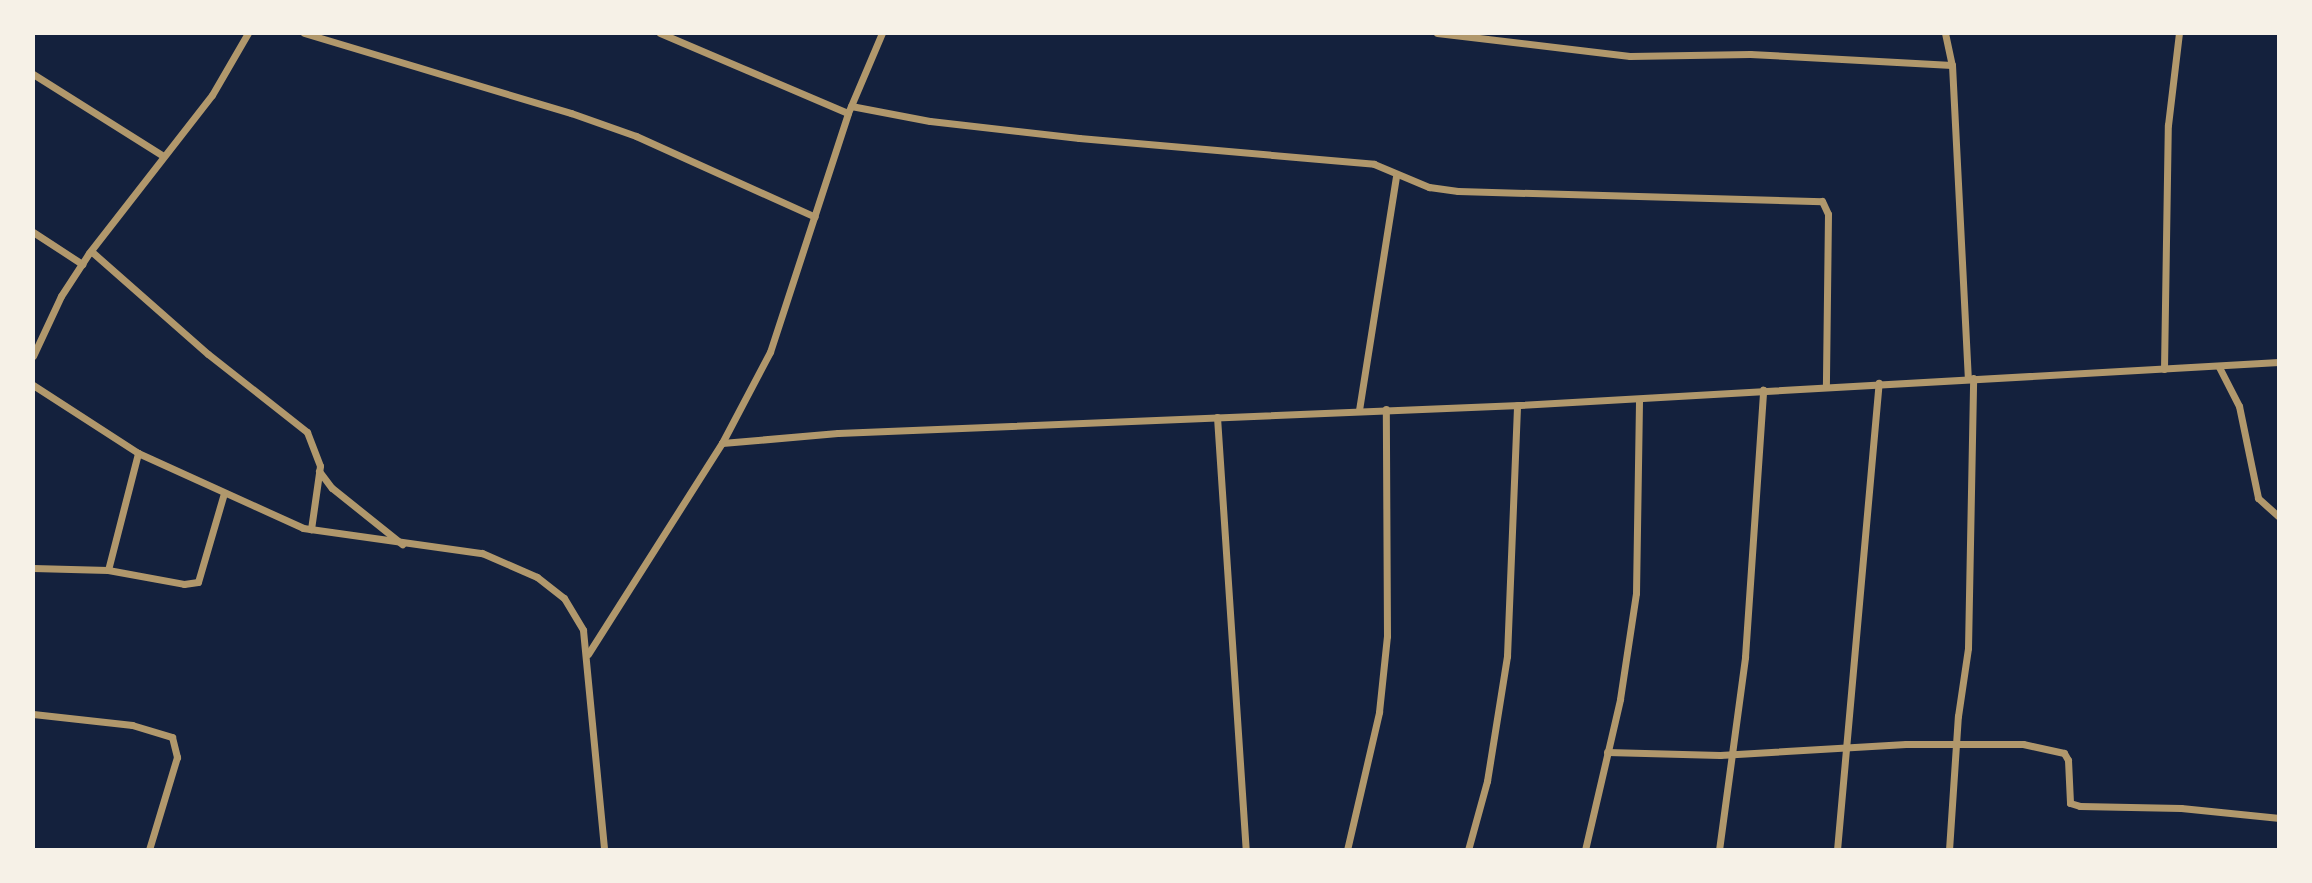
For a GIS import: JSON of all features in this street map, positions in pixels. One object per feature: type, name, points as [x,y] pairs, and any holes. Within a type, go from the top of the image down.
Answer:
[{"type":"street","points":[[33,356],[82,264],[212,95],[248,33]]},
{"type":"street","points":[[304,33],[636,136],[815,217]]},
{"type":"street","points":[[660,33],[849,109],[930,121],[1079,138],[1374,164],[1396,177],[1458,191],[1822,201],[1828,214],[1826,387]]},
{"type":"street","points":[[587,655],[722,443],[770,352],[849,109],[882,33]]},
{"type":"street","points":[[1437,33],[1630,56],[1750,54],[1952,65]]},
{"type":"street","points":[[1945,33],[1952,65],[1971,378],[1969,628],[1955,743],[1949,850]]},
{"type":"street","points":[[2164,369],[2168,125],[2179,33]]},
{"type":"street","points":[[33,75],[163,156]]},
{"type":"street","points":[[1359,410],[1396,177]]},
{"type":"street","points":[[33,232],[82,264]]},
{"type":"street","points":[[91,251],[208,354],[299,424],[316,446],[319,471],[311,529]]},
{"type":"street","points":[[722,443],[838,433],[1639,399],[1879,383],[2279,362]]},
{"type":"street","points":[[2220,366],[2239,406],[2258,498],[2279,517]]},
{"type":"street","points":[[1837,850],[1879,383]]},
{"type":"street","points":[[33,385],[138,453],[311,529],[402,544],[482,553],[537,577],[576,611],[587,655],[604,850]]},
{"type":"street","points":[[1720,850],[1734,753],[1763,390]]},
{"type":"street","points":[[1585,850],[1607,752],[1636,593],[1639,399]]},
{"type":"street","points":[[1468,850],[1488,781],[1507,656],[1517,405]]},
{"type":"street","points":[[1347,850],[1378,712],[1387,636],[1386,409]]},
{"type":"street","points":[[1217,417],[1246,850]]},
{"type":"street","points":[[108,570],[138,453]]},
{"type":"street","points":[[319,471],[332,488],[402,544]]},
{"type":"street","points":[[33,568],[108,570],[184,584],[198,582],[224,493]]},
{"type":"street","points":[[33,713],[132,725],[172,737],[177,757],[149,850]]},
{"type":"street","points":[[1607,752],[1734,753],[1846,746],[2023,744],[2064,753],[2068,760],[2070,803],[2080,806],[2181,808],[2279,818]]}]
